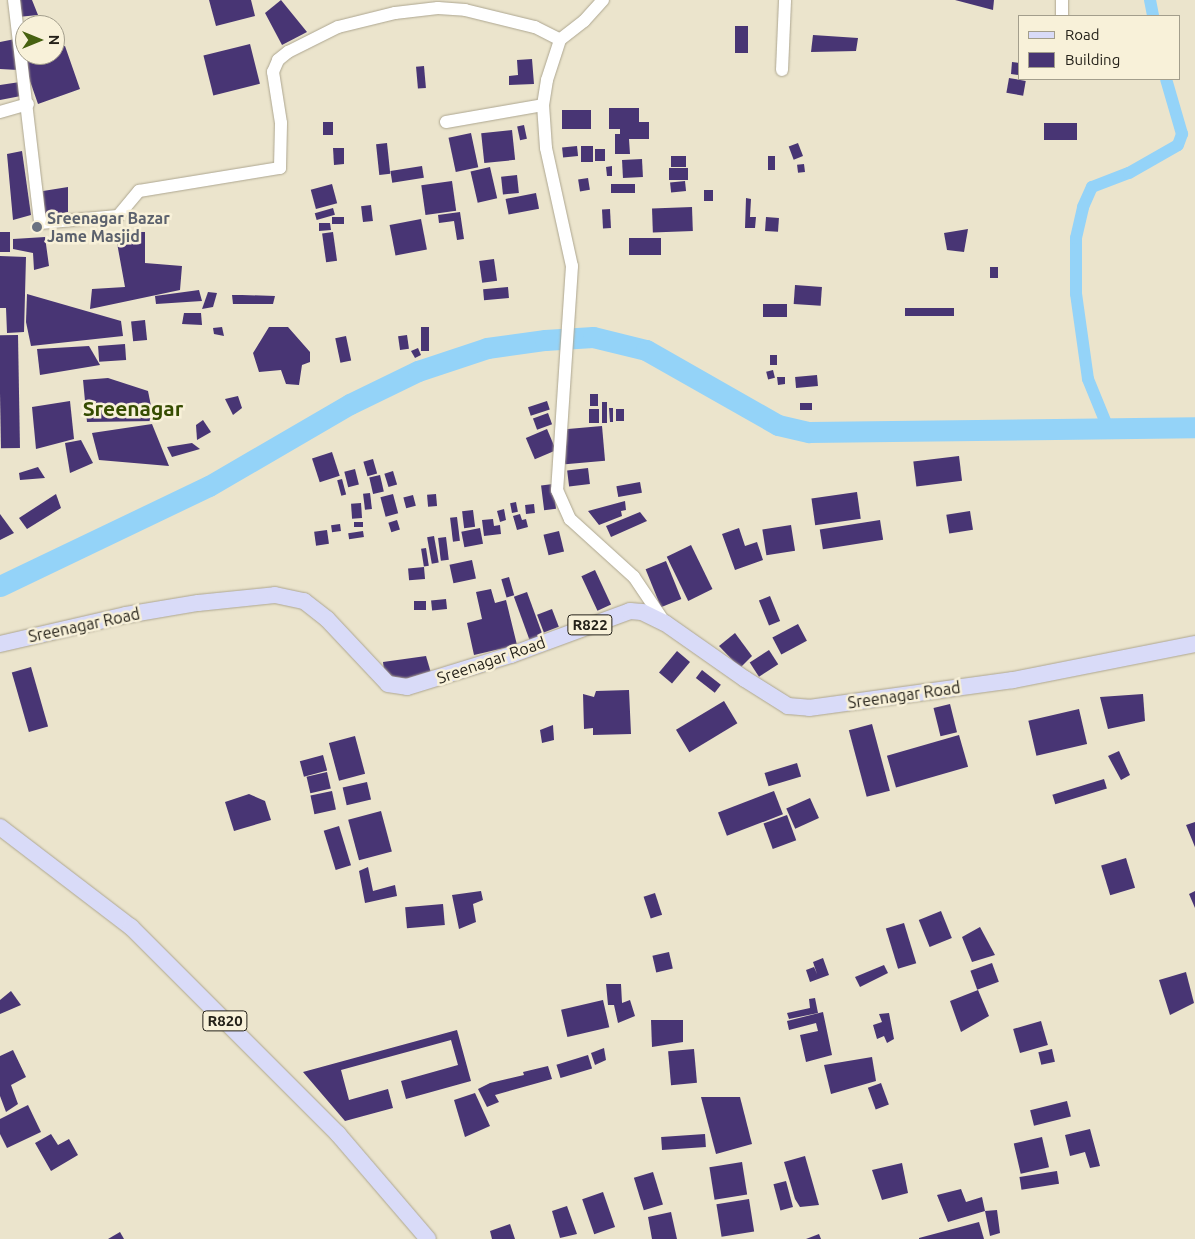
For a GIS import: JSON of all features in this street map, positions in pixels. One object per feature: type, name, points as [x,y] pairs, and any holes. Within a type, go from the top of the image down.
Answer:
[{"type":"main road","name":"Sreenagar Road","points":[[0,644],[56,630],[198,603],[275,595],[304,601],[327,619],[388,684],[407,687],[511,655],[620,614],[642,612],[665,623],[745,679],[788,706],[808,708],[1013,680],[1195,644]]},
{"type":"main road","name":"R820","points":[[0,827],[131,927],[338,1134],[428,1239]]},
{"type":"street","points":[[14,0],[20,59],[28,104],[40,223],[118,216],[139,191],[280,168],[281,123],[273,72],[278,60],[288,52],[338,27],[395,13],[438,8],[465,10],[535,27],[560,40]]},
{"type":"street","points":[[603,0],[584,21],[560,40],[547,80],[543,105],[546,148],[572,266],[557,490],[570,519],[634,577],[665,623]]},
{"type":"street","points":[[782,70],[785,0]]},
{"type":"street","points":[[1062,0],[1062,15]]},
{"type":"street","points":[[0,112],[28,104]]},
{"type":"street","points":[[446,122],[543,105]]},
{"type":"building","points":[[17,0],[32,0],[38,15],[18,15]]},
{"type":"building","points":[[209,0],[251,0],[255,16],[216,26]]},
{"type":"building","points":[[281,0],[307,32],[282,45],[265,13]]},
{"type":"building","points":[[955,0],[994,0],[993,10]]},
{"type":"building","points":[[735,26],[748,26],[748,53],[735,53]]},
{"type":"building","points":[[813,35],[858,38],[856,51],[811,52]]},
{"type":"building","points":[[15,39],[15,65],[18,65],[18,70],[0,69],[0,42]]},
{"type":"building","points":[[250,44],[260,84],[213,95],[203,56]]},
{"type":"building","points":[[65,46],[80,89],[38,104],[24,65],[65,65]]},
{"type":"building","points":[[532,59],[534,84],[509,85],[509,76],[518,75],[517,60]]},
{"type":"building","points":[[1012,62],[1018,63],[1018,75],[1011,74]]},
{"type":"building","points":[[424,66],[426,88],[418,89],[416,67]]},
{"type":"building","points":[[1009,78],[1026,81],[1023,96],[1006,93]]},
{"type":"building","points":[[20,82],[26,95],[0,100],[0,85]]},
{"type":"building","points":[[609,108],[639,108],[639,122],[649,122],[649,139],[629,139],[630,154],[615,154],[615,134],[620,134],[620,129],[609,129]]},
{"type":"building","points":[[562,110],[591,110],[591,129],[562,129]]},
{"type":"building","points":[[323,122],[333,122],[333,135],[323,135]]},
{"type":"building","points":[[1044,123],[1077,123],[1077,140],[1044,140]]},
{"type":"building","points":[[524,125],[527,139],[520,140],[517,126]]},
{"type":"building","points":[[512,130],[515,160],[484,163],[481,133]]},
{"type":"building","points":[[471,133],[478,167],[456,172],[449,138]]},
{"type":"building","points":[[387,143],[390,174],[379,175],[376,144]]},
{"type":"building","points":[[798,143],[803,156],[794,160],[789,147]]},
{"type":"building","points":[[577,146],[578,156],[563,158],[562,148]]},
{"type":"building","points":[[581,146],[593,146],[593,162],[581,162]]},
{"type":"building","points":[[333,148],[344,148],[344,164],[334,165]]},
{"type":"building","points":[[595,149],[605,149],[605,161],[595,161]]},
{"type":"building","points":[[22,151],[31,215],[13,220],[7,154]]},
{"type":"building","points":[[671,156],[686,156],[686,167],[671,167]]},
{"type":"building","points":[[768,156],[775,156],[775,170],[768,170]]},
{"type":"building","points":[[642,159],[643,177],[623,178],[622,160]]},
{"type":"building","points":[[804,164],[805,172],[798,173],[797,165]]},
{"type":"building","points":[[422,166],[424,178],[392,183],[390,171]]},
{"type":"building","points":[[612,166],[612,176],[607,176],[606,167]]},
{"type":"building","points":[[490,167],[497,198],[478,203],[471,171]]},
{"type":"building","points":[[669,168],[688,168],[688,180],[669,180]]},
{"type":"building","points":[[517,175],[519,193],[503,195],[501,177]]},
{"type":"building","points":[[588,178],[590,190],[580,191],[578,180]]},
{"type":"building","points":[[452,181],[456,211],[425,215],[421,185]]},
{"type":"building","points":[[685,181],[686,191],[671,193],[670,183]]},
{"type":"building","points":[[332,184],[337,203],[316,209],[311,190]]},
{"type":"building","points":[[611,184],[635,184],[635,193],[611,193]]},
{"type":"building","points":[[68,187],[68,212],[44,216],[43,191]]},
{"type":"building","points":[[704,190],[713,190],[713,201],[704,201]]},
{"type":"building","points":[[536,193],[539,209],[509,215],[506,199]]},
{"type":"building","points":[[746,198],[751,199],[750,217],[756,217],[755,228],[745,228]]},
{"type":"building","points":[[371,205],[373,221],[363,222],[361,206]]},
{"type":"building","points":[[692,207],[693,231],[653,232],[652,208]]},
{"type":"building","points":[[333,208],[335,215],[317,220],[315,213]]},
{"type":"building","points":[[602,209],[610,209],[611,228],[603,228]]},
{"type":"building","points":[[460,212],[464,239],[457,240],[454,221],[439,223],[438,215]]},
{"type":"building","points":[[332,217],[344,217],[344,224],[332,224]]},
{"type":"building","points":[[766,217],[779,218],[778,232],[765,231]]},
{"type":"building","points":[[421,219],[427,249],[396,256],[390,225]]},
{"type":"building","points":[[319,223],[330,223],[331,230],[319,231]]},
{"type":"building","points":[[968,229],[964,252],[947,250],[944,233]]},
{"type":"building","points":[[0,232],[10,232],[10,252],[0,252]]},
{"type":"building","points":[[115,232],[145,232],[145,263],[182,266],[180,290],[90,309],[92,289],[125,287]]},
{"type":"building","points":[[333,232],[337,261],[326,262],[322,234]]},
{"type":"building","points":[[45,237],[49,266],[34,270],[33,253],[13,249],[13,239]]},
{"type":"building","points":[[629,238],[661,238],[661,255],[629,255]]},
{"type":"building","points":[[0,256],[26,257],[24,332],[7,333],[6,308],[0,308]]},
{"type":"building","points":[[494,259],[497,281],[482,283],[479,261]]},
{"type":"building","points":[[990,267],[998,267],[998,278],[990,278]]},
{"type":"building","points":[[795,285],[822,287],[821,306],[794,304]]},
{"type":"building","points":[[508,287],[509,298],[484,300],[483,289]]},
{"type":"building","points":[[199,290],[202,301],[156,304],[155,296]]},
{"type":"building","points":[[208,292],[217,293],[213,307],[202,309]]},
{"type":"building","points":[[27,294],[121,321],[123,336],[31,346],[26,322]]},
{"type":"building","points":[[232,295],[275,296],[273,304],[233,304]]},
{"type":"building","points":[[763,304],[787,304],[787,317],[763,317]]},
{"type":"building","points":[[905,308],[954,308],[954,316],[905,316]]},
{"type":"building","points":[[184,313],[201,313],[202,325],[182,324]]},
{"type":"building","points":[[145,320],[147,340],[133,341],[131,321]]},
{"type":"building","points":[[222,327],[224,336],[214,334],[213,328]]},
{"type":"building","points":[[269,327],[288,327],[310,352],[310,362],[302,365],[299,385],[286,384],[281,370],[259,372],[253,353]]},
{"type":"building","points":[[421,327],[429,327],[429,351],[421,351]]},
{"type":"building","points":[[0,335],[18,335],[20,448],[1,448]]},
{"type":"building","points":[[407,335],[409,349],[400,350],[398,336]]},
{"type":"building","points":[[346,336],[351,360],[340,363],[335,338]]},
{"type":"building","points":[[125,344],[126,360],[99,362],[98,346]]},
{"type":"building","points":[[89,346],[100,365],[40,375],[37,349]]},
{"type":"building","points":[[418,348],[421,355],[415,358],[411,351]]},
{"type":"building","points":[[770,355],[777,355],[777,365],[770,365]]},
{"type":"building","points":[[773,370],[775,378],[768,379],[766,372]]},
{"type":"building","points":[[817,375],[818,386],[796,388],[795,377]]},
{"type":"building","points":[[777,377],[785,377],[785,384],[778,385]]},
{"type":"building","points":[[108,378],[148,391],[154,421],[87,422],[83,380]]},
{"type":"building","points":[[590,394],[598,394],[598,406],[590,406]]},
{"type":"building","points":[[238,396],[242,408],[233,415],[225,399]]},
{"type":"building","points":[[70,401],[74,439],[36,449],[32,407]]},
{"type":"building","points":[[547,401],[550,410],[531,416],[528,407]]},
{"type":"building","points":[[602,402],[607,402],[607,423],[602,423]]},
{"type":"building","points":[[178,403],[178,412],[161,414],[157,409]]},
{"type":"building","points":[[800,403],[812,403],[812,410],[800,410]]},
{"type":"building","points":[[609,408],[613,408],[613,422],[610,422]]},
{"type":"building","points":[[589,409],[599,409],[599,423],[589,423]]},
{"type":"building","points":[[616,409],[624,409],[624,421],[616,421]]},
{"type":"building","points":[[548,413],[552,424],[537,430],[533,418]]},
{"type":"building","points":[[203,420],[211,432],[197,440],[196,425]]},
{"type":"building","points":[[152,424],[169,466],[99,460],[92,433]]},
{"type":"building","points":[[602,426],[605,461],[565,464],[562,429]]},
{"type":"building","points":[[547,429],[556,450],[535,459],[526,438]]},
{"type":"building","points":[[81,440],[93,463],[70,473],[65,443]]},
{"type":"building","points":[[192,443],[200,449],[172,457],[167,447]]},
{"type":"building","points":[[332,452],[340,476],[320,482],[312,458]]},
{"type":"building","points":[[959,456],[962,481],[916,486],[913,462]]},
{"type":"building","points":[[373,459],[377,473],[368,476],[363,462]]},
{"type":"building","points":[[38,467],[45,478],[20,480],[19,473]]},
{"type":"building","points":[[588,468],[590,484],[569,486],[567,471]]},
{"type":"building","points":[[355,469],[359,485],[348,487],[344,472]]},
{"type":"building","points":[[393,471],[397,484],[388,487],[384,474]]},
{"type":"building","points":[[380,475],[384,492],[373,494],[369,477]]},
{"type":"building","points":[[342,479],[346,494],[341,496],[337,480]]},
{"type":"building","points":[[640,482],[642,493],[618,497],[616,486]]},
{"type":"building","points":[[553,484],[556,509],[544,510],[541,485]]},
{"type":"building","points":[[857,492],[861,519],[815,525],[811,498]]},
{"type":"building","points":[[370,493],[372,509],[365,510],[363,494]]},
{"type":"building","points":[[56,494],[61,508],[27,529],[19,518]]},
{"type":"building","points":[[393,494],[398,513],[386,517],[380,497]]},
{"type":"building","points":[[436,494],[437,506],[428,507],[427,495]]},
{"type":"building","points":[[413,495],[416,506],[406,508],[403,498]]},
{"type":"building","points":[[625,501],[626,510],[621,511],[622,516],[599,525],[588,511]]},
{"type":"building","points":[[516,502],[518,512],[512,513],[510,503]]},
{"type":"building","points":[[361,503],[362,518],[352,519],[351,504]]},
{"type":"building","points":[[534,504],[535,513],[526,514],[525,505]]},
{"type":"building","points":[[504,509],[506,520],[500,522],[497,511]]},
{"type":"building","points":[[473,510],[475,527],[464,528],[462,511]]},
{"type":"building","points":[[970,511],[973,530],[949,534],[946,515]]},
{"type":"building","points":[[640,512],[647,521],[611,537],[606,526]]},
{"type":"building","points":[[0,514],[14,533],[0,540]]},
{"type":"building","points":[[520,514],[522,520],[526,519],[528,527],[517,530],[513,516]]},
{"type":"building","points":[[457,517],[460,541],[453,542],[450,518]]},
{"type":"building","points":[[493,519],[494,526],[500,525],[501,534],[484,536],[482,520]]},
{"type":"building","points":[[397,520],[400,530],[391,532],[388,523]]},
{"type":"building","points":[[880,520],[883,540],[823,549],[820,530]]},
{"type":"building","points":[[354,522],[363,522],[363,527],[354,527]]},
{"type":"building","points":[[340,524],[341,531],[332,532],[331,525]]},
{"type":"building","points":[[791,525],[795,551],[766,555],[762,530]]},
{"type":"building","points":[[480,528],[483,544],[464,547],[461,532]]},
{"type":"building","points":[[739,528],[745,546],[757,542],[763,560],[735,570],[722,534]]},
{"type":"building","points":[[327,530],[329,544],[316,546],[314,532]]},
{"type":"building","points":[[363,531],[364,537],[349,539],[348,533]]},
{"type":"building","points":[[559,531],[564,551],[549,555],[543,535]]},
{"type":"building","points":[[434,536],[439,563],[432,564],[427,537]]},
{"type":"building","points":[[446,537],[449,560],[441,561],[438,538]]},
{"type":"building","points":[[691,545],[712,589],[688,601],[667,557]]},
{"type":"building","points":[[426,548],[429,566],[424,567],[421,549]]},
{"type":"building","points":[[472,560],[476,579],[453,583],[450,565]]},
{"type":"building","points":[[666,561],[681,599],[661,607],[646,569]]},
{"type":"building","points":[[424,567],[425,579],[409,580],[408,568]]},
{"type":"building","points":[[595,570],[611,604],[597,611],[581,576]]},
{"type":"building","points":[[509,577],[514,595],[507,597],[501,579]]},
{"type":"building","points":[[491,589],[495,603],[506,600],[517,645],[474,655],[467,623],[482,619],[476,592]]},
{"type":"building","points":[[527,592],[543,636],[530,641],[514,597]]},
{"type":"building","points":[[770,596],[780,621],[769,626],[759,600]]},
{"type":"building","points":[[446,599],[447,609],[432,611],[431,601]]},
{"type":"building","points":[[414,601],[426,601],[426,610],[414,610]]},
{"type":"building","points":[[552,609],[559,627],[544,632],[537,615]]},
{"type":"building","points":[[798,624],[807,641],[781,654],[772,638]]},
{"type":"building","points":[[735,633],[752,656],[740,668],[719,646]]},
{"type":"building","points":[[769,650],[778,664],[759,677],[750,663]]},
{"type":"building","points":[[677,651],[690,662],[672,683],[659,672]]},
{"type":"building","points":[[426,656],[431,673],[386,685],[383,662]]},
{"type":"building","points":[[31,667],[48,727],[29,732],[12,673]]},
{"type":"building","points":[[702,670],[721,685],[715,693],[696,678]]},
{"type":"building","points":[[629,690],[631,734],[593,735],[593,728],[584,729],[583,694],[594,697],[596,691]]},
{"type":"building","points":[[1143,694],[1145,721],[1108,729],[1100,697]]},
{"type":"building","points":[[724,701],[737,723],[689,752],[676,730]]},
{"type":"building","points":[[950,704],[957,732],[941,736],[934,708]]},
{"type":"building","points":[[1079,709],[1087,744],[1036,756],[1028,721]]},
{"type":"building","points":[[872,724],[890,791],[867,797],[849,730]]},
{"type":"building","points":[[553,725],[554,740],[542,743],[540,730]]},
{"type":"building","points":[[959,735],[968,767],[896,787],[887,756]]},
{"type":"building","points":[[355,736],[365,774],[339,781],[329,743]]},
{"type":"building","points":[[1119,751],[1130,775],[1121,780],[1108,756]]},
{"type":"building","points":[[323,755],[327,770],[304,777],[300,761]]},
{"type":"building","points":[[797,763],[801,776],[769,786],[764,773]]},
{"type":"building","points":[[327,772],[331,789],[310,793],[307,777]]},
{"type":"building","points":[[1104,779],[1107,789],[1055,804],[1052,795]]},
{"type":"building","points":[[367,782],[371,800],[347,805],[343,788]]},
{"type":"building","points":[[332,791],[336,810],[314,814],[310,796]]},
{"type":"building","points":[[774,791],[783,814],[727,836],[718,813]]},
{"type":"building","points":[[249,794],[265,801],[271,820],[234,831],[225,802]]},
{"type":"building","points":[[810,798],[819,818],[795,829],[786,809]]},
{"type":"building","points":[[381,811],[392,852],[359,860],[348,820]]},
{"type":"building","points":[[787,815],[796,840],[773,849],[764,824]]},
{"type":"building","points":[[1195,822],[1195,847],[1186,825]]},
{"type":"building","points":[[339,826],[351,865],[336,870],[324,831]]},
{"type":"building","points":[[1126,858],[1135,888],[1110,895],[1101,866]]},
{"type":"building","points":[[368,867],[373,891],[395,885],[397,896],[365,903],[359,871]]},
{"type":"building","points":[[481,891],[483,900],[473,904],[476,922],[459,929],[452,895]]},
{"type":"building","points":[[1195,891],[1195,908],[1189,894]]},
{"type":"building","points":[[655,893],[662,915],[651,919],[644,897]]},
{"type":"building","points":[[443,904],[445,925],[407,928],[405,907]]},
{"type":"building","points":[[941,911],[952,938],[930,947],[919,920]]},
{"type":"building","points":[[904,923],[916,963],[898,969],[886,929]]},
{"type":"building","points":[[980,927],[995,955],[972,962],[962,937]]},
{"type":"building","points":[[669,952],[673,969],[656,972],[652,956]]},
{"type":"building","points":[[823,958],[829,975],[810,982],[806,970],[814,967],[817,974],[813,962]]},
{"type":"building","points":[[992,963],[999,982],[977,990],[970,971]]},
{"type":"building","points":[[884,965],[888,973],[860,987],[855,977]]},
{"type":"building","points":[[1186,972],[1194,1003],[1170,1015],[1159,980]]},
{"type":"building","points":[[606,984],[621,984],[622,1003],[630,1000],[635,1016],[618,1023],[614,1005],[608,1005]]},
{"type":"building","points":[[978,990],[989,1016],[961,1032],[950,1001]]},
{"type":"building","points":[[11,991],[21,1005],[0,1014],[0,1000]]},
{"type":"building","points":[[815,998],[818,1013],[789,1019],[787,1013],[810,1008],[809,999]]},
{"type":"building","points":[[603,1000],[609,1027],[567,1037],[561,1010]]},
{"type":"building","points":[[823,1012],[832,1055],[806,1062],[800,1035],[818,1031],[816,1023],[789,1030],[787,1021]]},
{"type":"building","points":[[889,1013],[894,1039],[887,1043],[884,1036],[877,1039],[873,1025],[882,1022],[879,1014]]},
{"type":"building","points":[[651,1020],[683,1020],[683,1042],[652,1047]]},
{"type":"building","points":[[1041,1021],[1048,1045],[1020,1053],[1013,1029]]},
{"type":"building","points":[[457,1030],[471,1081],[406,1099],[401,1081],[458,1065],[451,1040],[341,1070],[349,1100],[388,1089],[393,1108],[345,1121],[303,1072]]},
{"type":"building","points":[[604,1048],[606,1060],[595,1065],[591,1053]]},
{"type":"building","points":[[694,1049],[697,1083],[671,1085],[668,1051]]},
{"type":"building","points":[[1052,1049],[1055,1062],[1041,1065],[1038,1052]]},
{"type":"building","points":[[13,1050],[26,1077],[11,1085],[18,1104],[6,1112],[0,1096],[0,1056]]},
{"type":"building","points":[[588,1055],[592,1068],[561,1078],[556,1065]]},
{"type":"building","points":[[872,1057],[876,1081],[831,1094],[824,1065]]},
{"type":"building","points":[[548,1066],[552,1079],[495,1095],[499,1102],[487,1107],[478,1089],[490,1083],[524,1075],[523,1072]]},
{"type":"building","points":[[881,1083],[889,1105],[876,1109],[868,1088]]},
{"type":"building","points":[[475,1093],[490,1126],[465,1137],[454,1100]]},
{"type":"building","points":[[701,1097],[740,1097],[752,1144],[716,1154]]},
{"type":"building","points":[[1067,1101],[1071,1117],[1034,1126],[1030,1110]]},
{"type":"building","points":[[28,1105],[41,1132],[7,1148],[0,1134],[0,1119]]},
{"type":"building","points":[[1090,1129],[1100,1166],[1090,1168],[1085,1152],[1070,1156],[1065,1135]]},
{"type":"building","points":[[51,1134],[58,1145],[69,1139],[78,1155],[51,1171],[35,1143]]},
{"type":"building","points":[[705,1134],[706,1147],[662,1150],[661,1137]]},
{"type":"building","points":[[1042,1137],[1049,1167],[1021,1174],[1014,1144]]},
{"type":"building","points":[[805,1156],[819,1205],[800,1207],[795,1199],[784,1162]]},
{"type":"building","points":[[742,1162],[747,1195],[715,1200],[709,1167]]},
{"type":"building","points":[[902,1163],[908,1193],[882,1200],[872,1170]]},
{"type":"building","points":[[1057,1171],[1059,1184],[1022,1190],[1019,1177]]},
{"type":"building","points":[[653,1172],[663,1205],[644,1210],[634,1178]]},
{"type":"building","points":[[786,1181],[793,1207],[780,1210],[773,1184]]},
{"type":"building","points":[[961,1189],[966,1202],[982,1197],[985,1211],[948,1222],[937,1195]]},
{"type":"building","points":[[603,1192],[615,1227],[594,1234],[582,1199]]},
{"type":"building","points":[[749,1199],[754,1232],[722,1237],[716,1204]]},
{"type":"building","points":[[567,1206],[577,1234],[560,1238],[552,1211]]},
{"type":"building","points":[[997,1210],[1000,1233],[990,1236],[985,1211]]},
{"type":"building","points":[[671,1212],[677,1239],[652,1239],[648,1217]]},
{"type":"building","points":[[979,1222],[984,1239],[919,1239],[919,1238]]},
{"type":"building","points":[[510,1224],[515,1239],[492,1239],[490,1231]]},
{"type":"building","points":[[120,1232],[124,1239],[108,1239]]},
{"type":"building","points":[[819,1234],[821,1239],[806,1239]]},
{"type":"waterway","points":[[1150,0],[1153,15]]},
{"type":"waterway","points":[[1108,428],[1088,379],[1076,294],[1076,238],[1083,207],[1092,187],[1129,173],[1178,145],[1182,134],[1166,80]]},
{"type":"waterway","points":[[0,586],[209,486],[350,404],[418,371],[487,348],[545,340],[593,337],[646,350],[778,425],[809,432],[1195,427]]},
{"type":"place","name":"Sreenagar Bazar Jame Masjid","points":[[37,227]]},
{"type":"district","name":"Sreenagar","points":[[133,408]]}]
